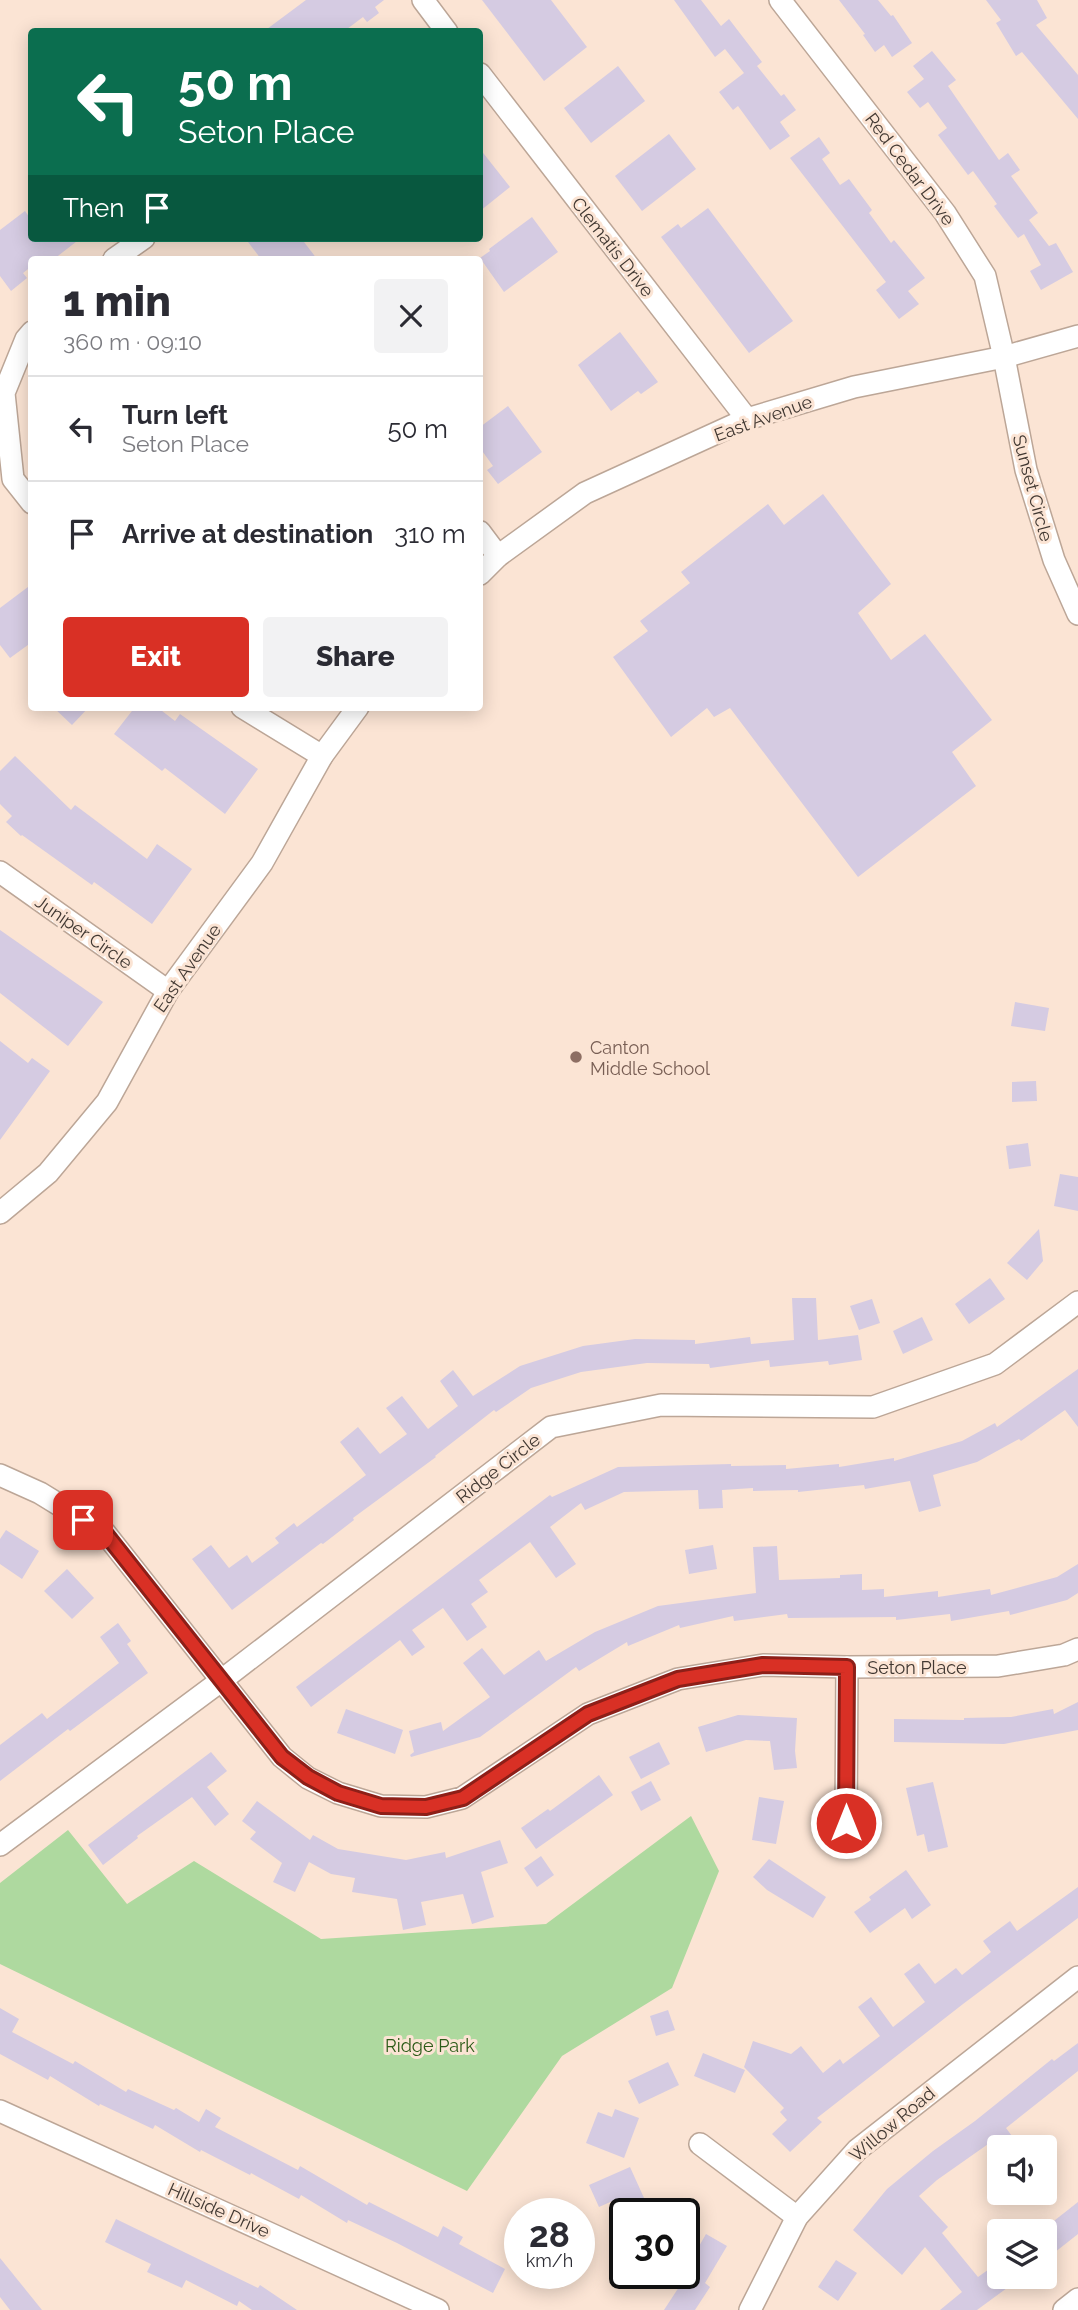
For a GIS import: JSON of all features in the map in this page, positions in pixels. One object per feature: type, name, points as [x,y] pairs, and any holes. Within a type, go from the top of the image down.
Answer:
[{"type":"street","points":[[423,0],[437,28]]},
{"type":"street","name":"Red Cedar Drive","points":[[780,0],[945,213],[985,276],[1004,357]]},
{"type":"street","name":"Clematis Drive","points":[[483,78],[747,419]]},
{"type":"street","points":[[118,256],[138,242]]},
{"type":"street","name":"East Avenue","points":[[483,571],[498,556],[585,493],[747,419],[854,387],[1004,357],[1078,336]]},
{"type":"street","points":[[28,337],[4,393],[13,479],[28,498]]},
{"type":"street","name":"Sunset Circle","points":[[1004,357],[1030,482],[1054,560],[1078,614]]},
{"type":"street","points":[[483,536],[498,556]]},
{"type":"street","points":[[249,711],[322,756]]},
{"type":"street","name":"East Avenue","points":[[0,1213],[48,1173],[107,1102],[167,990],[262,863],[322,756],[355,711]]},
{"type":"street","name":"Juniper Circle","points":[[0,872],[167,990]]},
{"type":"street","name":"Ridge Circle","points":[[0,1845],[222,1680],[551,1427],[661,1405],[873,1406],[995,1364],[1078,1302]]},
{"type":"street","name":"Seton Place","points":[[0,1475],[40,1493],[105,1533],[282,1757],[308,1777],[338,1793],[381,1806],[426,1807],[463,1798],[588,1714],[678,1679],[763,1665],[998,1666],[1064,1655],[1078,1649]]},
{"type":"street","points":[[846,1823],[847,1667]]},
{"type":"street","name":"Willow Road","points":[[750,2310],[797,2217],[857,2150],[1078,1977]]},
{"type":"street","name":"Hillside Drive","points":[[0,2110],[438,2310]]},
{"type":"street","points":[[700,2144],[797,2217]]},
{"type":"street","points":[[1064,2310],[1078,2299]]},
{"type":"green space","name":"Ridge Park","points":[[691,1816],[719,1871],[672,1988],[562,2056],[467,2191],[0,1964],[0,1883],[68,1830],[127,1904],[194,1861],[321,1939],[546,1924]]},
{"type":"building","points":[[306,0],[384,0],[375,7],[379,13],[367,22],[363,17],[348,28],[268,28]]},
{"type":"building","points":[[482,0],[551,0],[587,47],[544,81]]},
{"type":"building","points":[[674,0],[701,0],[721,26],[729,19],[762,62],[757,66],[796,110],[780,122],[790,136],[770,150],[738,106],[733,110],[719,92],[744,73],[725,49],[715,57]]},
{"type":"building","points":[[839,0],[878,0],[891,16],[893,15],[912,43],[892,57],[884,45],[875,52]]},
{"type":"building","points":[[986,0],[1037,0],[1047,18],[1036,25],[1078,75],[1078,119],[1022,52],[1016,56],[996,23],[1001,20]]},
{"type":"building","points":[[932,51],[956,80],[948,86],[999,160],[1008,153],[1020,170],[1011,176],[1038,213],[1029,220],[1049,246],[1056,243],[1073,272],[1041,290],[1030,271],[1041,265],[1024,234],[1018,238],[973,171],[968,175],[938,135],[947,128],[928,102],[920,108],[907,92],[924,79],[913,66]]},
{"type":"building","points":[[618,66],[645,101],[591,143],[564,108]]},
{"type":"building","points":[[669,134],[696,169],[642,211],[615,176]]},
{"type":"building","points":[[819,137],[830,153],[822,159],[840,185],[849,179],[872,210],[869,213],[891,243],[894,240],[925,278],[908,291],[919,304],[899,319],[876,290],[886,282],[790,158]]},
{"type":"building","points":[[483,153],[510,187],[483,209]]},
{"type":"building","points":[[708,208],[793,321],[749,353],[661,237],[678,224],[681,228]]},
{"type":"building","points":[[25,211],[28,215],[28,242],[76,242],[58,256],[28,256],[28,269],[23,273],[27,278],[11,291],[0,276],[0,230]]},
{"type":"building","points":[[532,217],[558,252],[504,292],[483,262],[483,256]]},
{"type":"building","points":[[248,242],[304,242],[315,256],[259,256]]},
{"type":"building","points":[[620,332],[658,382],[641,394],[638,391],[611,411],[578,365]]},
{"type":"building","points":[[508,406],[542,452],[498,484],[487,470],[493,466],[483,452],[483,425]]},
{"type":"building","points":[[823,494],[891,584],[858,613],[891,660],[925,634],[992,720],[952,752],[976,786],[858,877],[730,708],[714,717],[707,708],[671,737],[613,657],[648,631],[640,621],[690,583],[681,572],[768,504],[784,525]]},
{"type":"building","points":[[28,587],[28,645],[10,658],[0,645],[0,608]]},
{"type":"building","points":[[57,711],[85,711],[72,725]]},
{"type":"building","points":[[132,711],[162,711],[175,721],[180,714],[258,769],[225,814],[165,768],[162,771],[114,734]]},
{"type":"building","points":[[15,756],[71,810],[75,805],[147,859],[157,844],[192,869],[152,924],[94,882],[92,885],[21,836],[6,822],[12,816],[0,804],[0,771]]},
{"type":"building","points":[[0,930],[103,1002],[68,1046],[0,993]]},
{"type":"building","points":[[1015,1002],[1049,1008],[1045,1031],[1011,1026]]},
{"type":"building","points":[[0,1041],[28,1063],[32,1058],[50,1071],[0,1140]]},
{"type":"building","points":[[1036,1081],[1037,1101],[1012,1102],[1012,1082]]},
{"type":"building","points":[[1028,1143],[1031,1166],[1009,1169],[1006,1146]]},
{"type":"building","points":[[1060,1174],[1078,1177],[1078,1211],[1054,1206]]},
{"type":"building","points":[[1039,1229],[1043,1261],[1027,1280],[1007,1263]]},
{"type":"building","points":[[990,1278],[1005,1299],[969,1324],[955,1304]]},
{"type":"building","points":[[792,1298],[816,1298],[818,1340],[858,1335],[862,1360],[829,1365],[828,1361],[770,1367],[769,1360],[710,1368],[709,1364],[647,1363],[581,1372],[531,1388],[496,1412],[494,1410],[323,1544],[232,1610],[192,1559],[211,1545],[229,1568],[247,1555],[252,1563],[279,1543],[275,1538],[294,1523],[297,1527],[366,1475],[340,1442],[358,1427],[380,1454],[407,1434],[386,1408],[402,1396],[428,1429],[458,1406],[440,1381],[453,1370],[473,1396],[520,1366],[583,1346],[635,1339],[695,1340],[695,1344],[750,1337],[751,1344],[794,1340]]},
{"type":"building","points":[[872,1299],[880,1323],[859,1330],[850,1306]]},
{"type":"building","points":[[922,1317],[933,1340],[903,1354],[893,1331]]},
{"type":"building","points":[[1078,1369],[1078,1427],[1065,1410],[1021,1441],[1019,1439],[977,1462],[933,1475],[941,1506],[919,1512],[910,1481],[865,1489],[864,1485],[798,1492],[753,1491],[753,1488],[722,1490],[723,1508],[699,1509],[698,1490],[624,1492],[585,1510],[581,1503],[550,1527],[576,1564],[556,1578],[530,1542],[479,1580],[488,1592],[471,1604],[487,1627],[467,1641],[443,1608],[412,1630],[425,1647],[412,1656],[400,1640],[311,1707],[296,1687],[550,1495],[552,1497],[618,1467],[731,1464],[786,1465],[786,1469],[839,1464],[839,1467],[894,1458],[894,1461],[962,1441],[995,1423],[997,1427]]},
{"type":"building","points":[[6,1530],[39,1551],[22,1579],[0,1564],[0,1539]]},
{"type":"building","points":[[713,1545],[717,1569],[689,1574],[685,1550]]},
{"type":"building","points":[[777,1546],[779,1580],[840,1578],[840,1575],[862,1574],[862,1590],[884,1589],[884,1597],[938,1591],[938,1597],[990,1589],[991,1595],[1057,1577],[1078,1564],[1078,1593],[1067,1600],[1010,1615],[1009,1611],[951,1621],[950,1614],[896,1620],[896,1617],[788,1618],[787,1614],[734,1621],[733,1616],[680,1628],[679,1625],[628,1646],[627,1642],[579,1671],[576,1667],[480,1737],[411,1757],[414,1752],[409,1731],[441,1722],[443,1731],[490,1697],[463,1663],[482,1648],[504,1675],[539,1650],[546,1661],[595,1632],[658,1606],[756,1593],[753,1547]]},
{"type":"building","points":[[67,1569],[94,1598],[72,1619],[44,1591]]},
{"type":"building","points":[[118,1623],[131,1641],[127,1644],[148,1673],[0,1781],[0,1745],[42,1713],[47,1719],[119,1663],[100,1637]]},
{"type":"building","points":[[1078,1702],[1078,1730],[1004,1744],[894,1742],[894,1719],[964,1720],[1011,1717],[1053,1709],[1054,1714]]},
{"type":"building","points":[[346,1709],[403,1730],[395,1754],[337,1733]]},
{"type":"building","points":[[738,1715],[797,1718],[797,1768],[774,1770],[770,1741],[746,1740],[706,1752],[698,1727]]},
{"type":"building","points":[[659,1742],[670,1764],[641,1779],[629,1757]]},
{"type":"building","points":[[211,1752],[227,1771],[207,1787],[229,1814],[215,1826],[192,1797],[137,1836],[138,1838],[103,1865],[88,1845]]},
{"type":"building","points":[[599,1775],[613,1795],[536,1849],[521,1828],[548,1809],[550,1811]]},
{"type":"building","points":[[651,1781],[661,1800],[641,1811],[631,1792]]},
{"type":"building","points":[[933,1782],[948,1847],[928,1852],[924,1834],[917,1836],[906,1788]]},
{"type":"building","points":[[759,1797],[784,1801],[776,1844],[752,1840]]},
{"type":"building","points":[[257,1801],[310,1840],[313,1835],[338,1849],[406,1860],[445,1852],[446,1858],[500,1840],[508,1863],[481,1872],[494,1917],[472,1924],[463,1894],[421,1902],[426,1925],[403,1930],[397,1899],[352,1892],[355,1878],[331,1874],[309,1862],[295,1892],[273,1882],[282,1863],[250,1839],[256,1832],[242,1821]]},
{"type":"building","points":[[541,1856],[554,1875],[537,1887],[524,1868]]},
{"type":"building","points":[[769,1859],[826,1897],[813,1918],[767,1890],[753,1877]]},
{"type":"building","points":[[906,1870],[931,1905],[912,1919],[905,1908],[870,1933],[854,1912],[871,1900],[869,1897]]},
{"type":"building","points":[[1078,1887],[1078,1918],[817,2118],[822,2122],[790,2152],[772,2134],[787,2120],[780,2112],[784,2108],[744,2067],[753,2041],[791,2054],[801,2046],[823,2073],[840,2059],[843,2064],[880,2036],[858,2007],[871,1997],[893,2027],[925,2002],[904,1974],[919,1963],[935,1984],[956,1968],[962,1975],[991,1952],[983,1941],[1010,1921],[1017,1931]]},
{"type":"building","points":[[0,2008],[19,2019],[12,2032],[73,2064],[75,2061],[126,2092],[128,2089],[174,2110],[176,2108],[199,2122],[206,2109],[221,2118],[215,2127],[298,2170],[300,2166],[367,2205],[369,2202],[438,2237],[443,2226],[463,2237],[459,2244],[504,2268],[504,2271],[493,2293],[397,2243],[348,2220],[347,2223],[301,2195],[299,2199],[251,2173],[250,2175],[201,2150],[200,2152],[155,2125],[153,2129],[100,2104],[99,2106],[50,2076],[48,2080],[0,2054]]},
{"type":"building","points":[[668,2010],[675,2030],[656,2036],[650,2016]]},
{"type":"building","points":[[1078,2043],[1078,2071],[1006,2128],[1011,2135],[987,2135],[987,2145],[919,2196],[948,2227],[942,2233],[978,2277],[987,2271],[987,2289],[1006,2289],[977,2310],[940,2310],[962,2292],[925,2247],[902,2275],[853,2230],[887,2189],[1052,2059],[1054,2061]]},
{"type":"building","points":[[703,2053],[745,2070],[735,2093],[694,2076]]},
{"type":"building","points":[[668,2062],[679,2085],[639,2104],[628,2081]]},
{"type":"building","points":[[615,2109],[639,2118],[624,2158],[586,2143],[598,2112],[612,2117]]},
{"type":"building","points":[[630,2167],[644,2198],[609,2198],[609,2203],[599,2207],[589,2185]]},
{"type":"building","points":[[1078,2202],[1078,2234],[1057,2251],[1057,2219]]},
{"type":"building","points":[[116,2219],[258,2288],[260,2285],[297,2310],[252,2310],[239,2301],[237,2306],[186,2280],[182,2288],[147,2272],[151,2264],[105,2242]]},
{"type":"building","points":[[706,2234],[727,2246],[705,2283],[710,2287],[695,2310],[664,2310],[678,2289],[700,2289],[700,2244]]},
{"type":"building","points":[[0,2258],[42,2310],[10,2310],[0,2297]]},
{"type":"building","points":[[836,2260],[857,2273],[838,2301],[818,2287]]},
{"type":"place","name":"Canton Middle School","points":[[576,1057]]},
{"type":"route","points":[[83,1520],[105,1533],[282,1757],[308,1777],[338,1793],[381,1806],[426,1807],[463,1798],[588,1714],[678,1679],[763,1665],[847,1667],[846,1823]]}]
